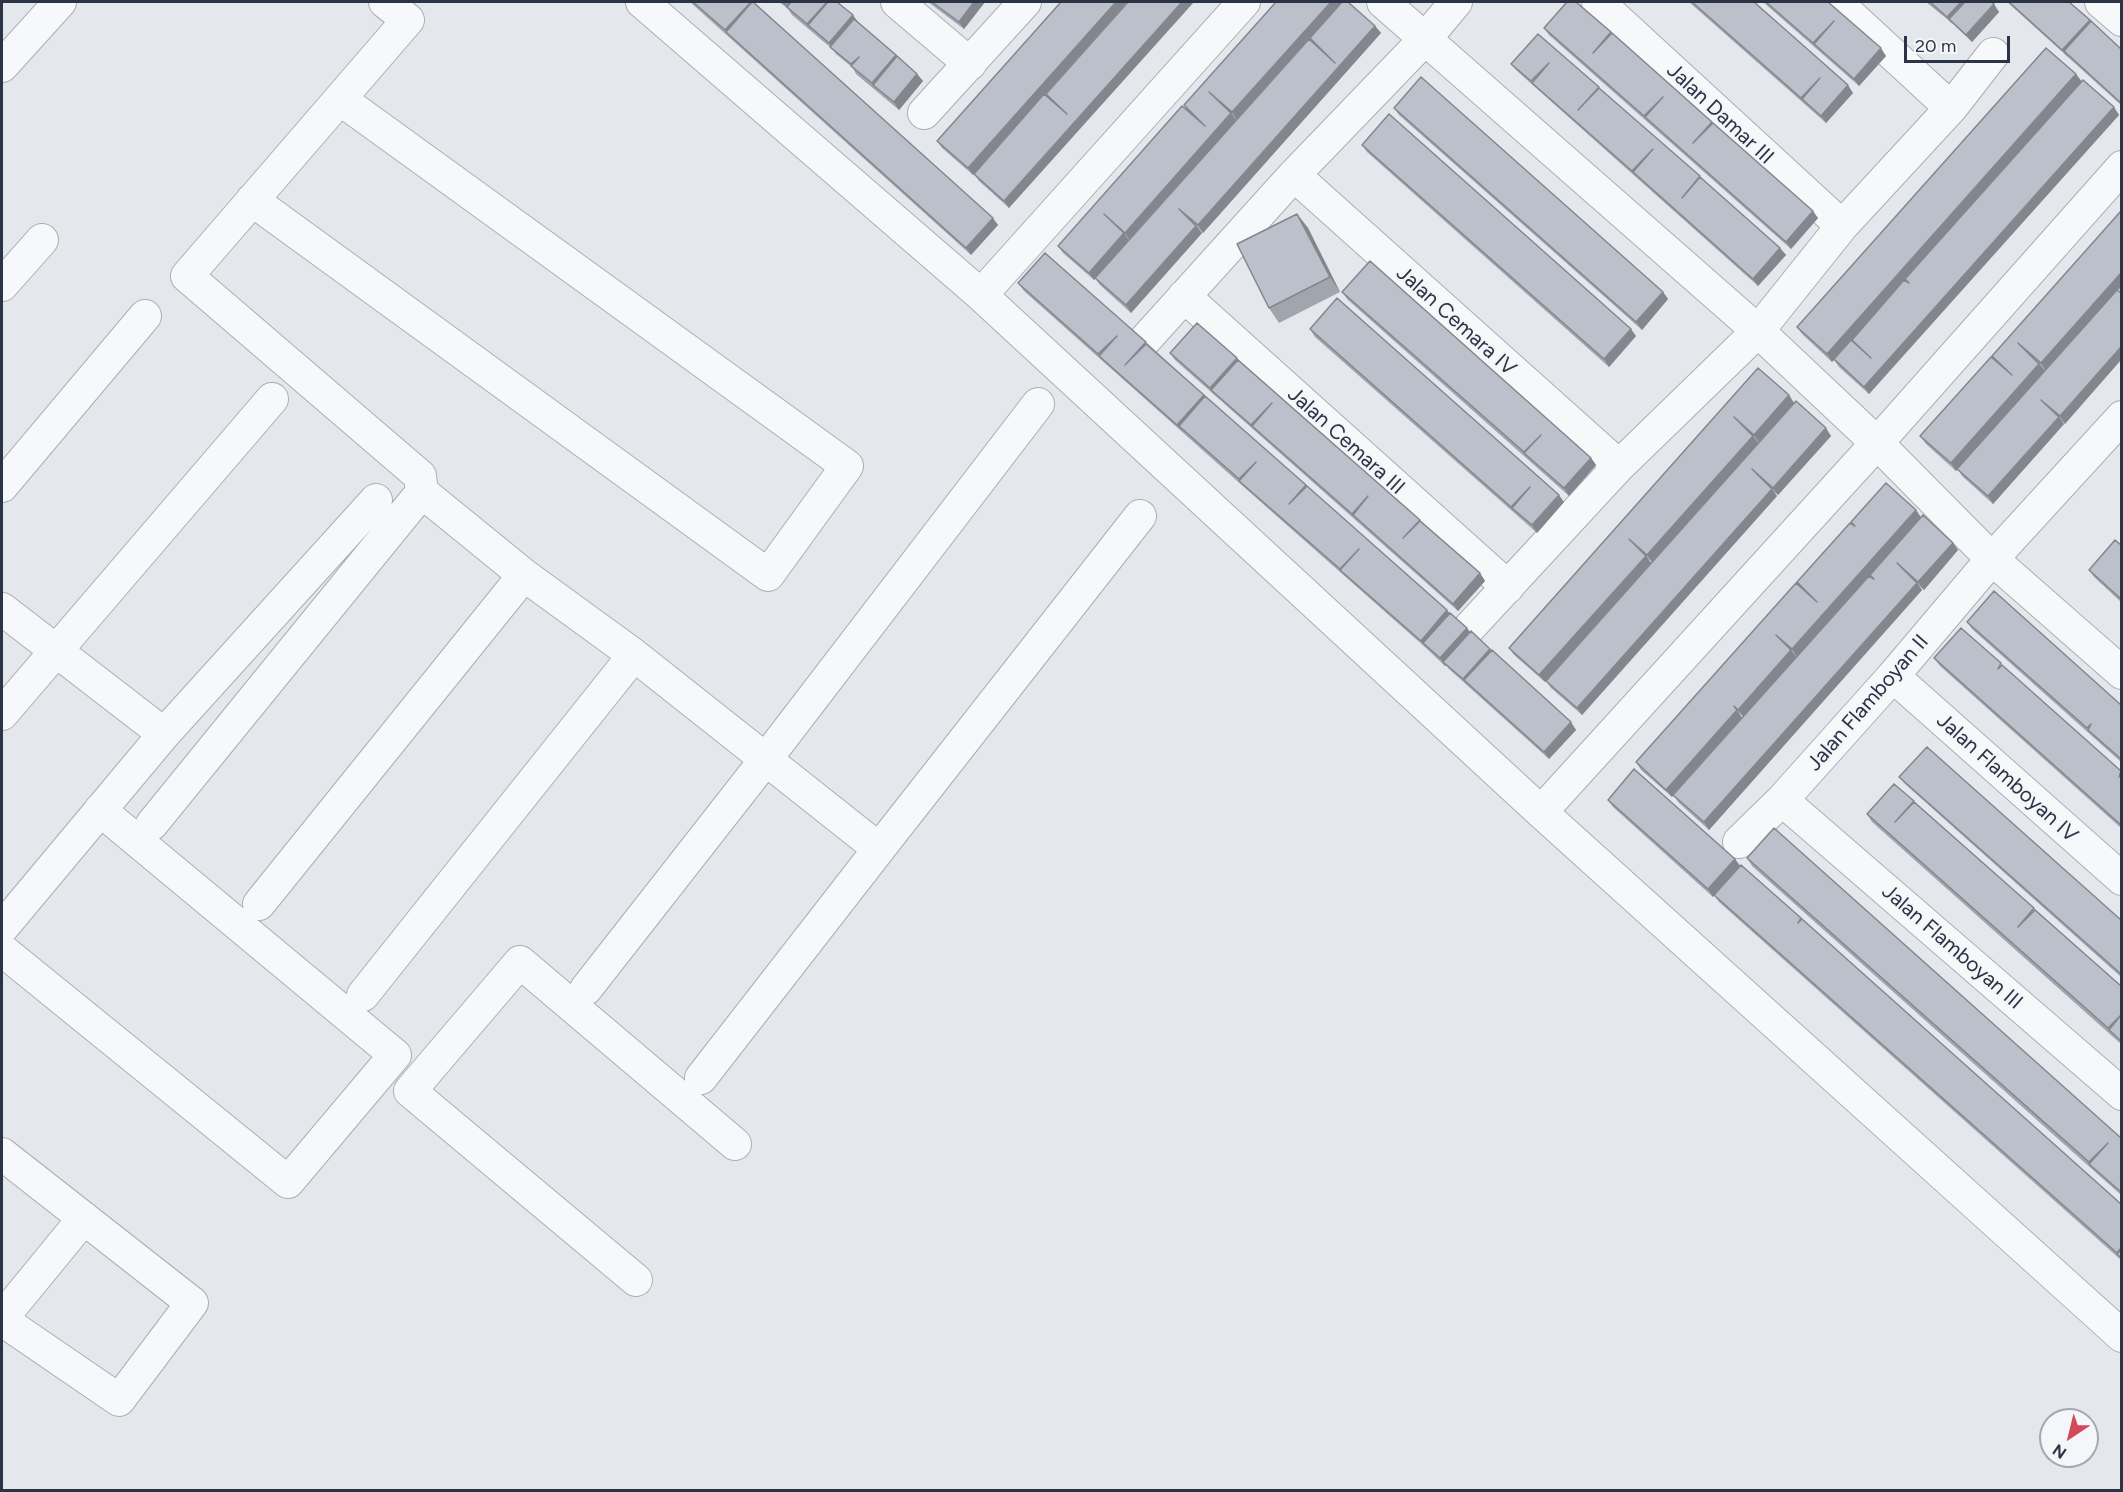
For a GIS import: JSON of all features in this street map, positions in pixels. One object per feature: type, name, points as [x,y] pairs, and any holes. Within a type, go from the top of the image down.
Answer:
[{"type":"street","points":[[2,66],[60,2]]},
{"type":"street","points":[[385,2],[408,20],[187,276],[420,476],[422,492],[524,575],[634,656],[879,849]]},
{"type":"street","points":[[642,2],[981,295],[1541,812],[2121,1336]]},
{"type":"street","points":[[897,2],[970,64]]},
{"type":"street","points":[[924,113],[1025,2]]},
{"type":"street","points":[[981,295],[1245,2]]},
{"type":"street","points":[[1383,2],[1758,331],[1877,443],[1992,559],[2121,673]]},
{"type":"street","points":[[1145,340],[1294,175],[1425,39],[1456,2]]},
{"type":"street","name":"Jalan Damar III","points":[[1598,2],[1842,226]]},
{"type":"street","points":[[1836,2],[1951,108]]},
{"type":"street","points":[[2101,2],[2121,20]]},
{"type":"street","points":[[1470,627],[1619,466],[1758,331],[1842,226],[1951,108],[1993,54]]},
{"type":"street","points":[[252,200],[768,575],[848,466],[340,99]]},
{"type":"street","points":[[1541,812],[1877,443],[2121,167]]},
{"type":"street","name":"Jalan Cemara IV","points":[[1294,175],[1619,466]]},
{"type":"street","points":[[2,285],[42,240]]},
{"type":"street","name":"Jalan Cemara III","points":[[1184,296],[1508,586]]},
{"type":"street","points":[[2,486],[145,316]]},
{"type":"street","points":[[2,714],[272,399]]},
{"type":"street","points":[[586,988],[766,759],[1038,404]]},
{"type":"street","name":"Jalan Flamboyan II","points":[[1739,842],[1782,801],[1893,676],[1992,559],[2118,428]]},
{"type":"street","points":[[152,824],[422,492]]},
{"type":"street","points":[[2,928],[164,734],[376,500]]},
{"type":"street","points":[[701,1078],[1140,516]]},
{"type":"street","points":[[259,904],[524,575]]},
{"type":"street","points":[[2,609],[164,734]]},
{"type":"street","points":[[363,995],[634,656]]},
{"type":"street","name":"Jalan Flamboyan IV","points":[[1893,676],[2121,879]]},
{"type":"street","name":"Jalan Flamboyan III","points":[[1782,801],[2121,1094]]},
{"type":"street","points":[[100,810],[395,1055],[410,1091],[636,1280]]},
{"type":"street","points":[[2,950],[288,1182],[395,1055]]},
{"type":"street","points":[[410,1091],[519,962],[735,1144]]},
{"type":"street","points":[[2,1154],[84,1218],[192,1304],[119,1400],[2,1319],[84,1218]]},
{"type":"building","points":[[693,2],[751,2],[725,30]]},
{"type":"building","points":[[752,2],[993,218],[966,248],[726,32]]},
{"type":"building","points":[[791,2],[827,2],[807,24],[787,7]]},
{"type":"building","points":[[828,2],[837,2],[853,15],[829,43],[808,25]]},
{"type":"building","points":[[932,2],[974,2],[959,22]]},
{"type":"building","points":[[1061,2],[1116,2],[968,168],[937,141]]},
{"type":"building","points":[[1128,2],[1182,2],[1004,201],[974,174],[1044,94],[1067,114],[1046,94]]},
{"type":"building","points":[[1276,2],[1331,2],[1232,112],[1209,92],[1231,113],[1125,233],[1104,214],[1124,233],[1089,273],[1058,246],[1182,106],[1205,126],[1184,105]]},
{"type":"building","points":[[1342,2],[1348,2],[1375,26],[1198,225],[1179,209],[1196,226],[1126,305],[1095,278],[1309,39],[1335,63],[1310,38]]},
{"type":"building","points":[[1567,2],[1576,2],[1611,32],[1593,53],[1612,33],[1712,122],[1693,143],[1713,123],[1813,211],[1786,242],[1645,117],[1663,97],[1644,116],[1544,28]]},
{"type":"building","points":[[1692,2],[1754,2],[1848,85],[1821,116],[1802,99],[1820,78],[1801,98]]},
{"type":"building","points":[[1766,2],[1828,2],[1881,48],[1854,79],[1814,44],[1834,21],[1813,43]]},
{"type":"building","points":[[1930,2],[1961,2],[1947,17]]},
{"type":"building","points":[[1965,2],[1994,4],[1966,35],[1949,19]]},
{"type":"building","points":[[2009,2],[2069,2],[2090,20],[2062,50]]},
{"type":"building","points":[[854,19],[896,55],[872,83],[851,66],[859,57],[851,64],[830,47]]},
{"type":"building","points":[[2091,21],[2121,49],[2121,103],[2064,51]]},
{"type":"building","points":[[1538,34],[1599,87],[1578,110],[1599,88],[1700,176],[1682,198],[1700,177],[1780,248],[1753,279],[1633,172],[1653,149],[1632,171],[1532,83],[1549,63],[1531,81],[1511,64]]},
{"type":"building","points":[[2046,48],[2076,74],[1827,354],[1797,327]]},
{"type":"building","points":[[897,56],[917,74],[894,102],[873,85]]},
{"type":"building","points":[[1421,77],[1663,292],[1636,322],[1394,108]]},
{"type":"building","points":[[2083,80],[2114,107],[1864,387],[1834,359],[1851,340],[1871,358],[1852,340],[1904,280],[1909,283],[1905,279]]},
{"type":"building","points":[[1389,114],[1631,329],[1604,359],[1362,145]]},
{"type":"building","points":[[2121,211],[2121,273],[2041,363],[2018,343],[2039,364],[1951,463],[1920,436],[1991,357],[2012,375],[1992,356]]},
{"type":"building","points":[[1297,214],[1330,277],[1269,308],[1237,244]]},
{"type":"building","points":[[1045,253],[1146,342],[1125,365],[1146,344],[1204,395],[1177,425],[1099,356],[1117,336],[1098,354],[1018,283]]},
{"type":"building","points":[[1370,261],[1591,458],[1564,488],[1524,453],[1541,435],[1524,452],[1342,292]]},
{"type":"building","points":[[2117,290],[2121,293],[2121,347],[2060,416],[2041,400],[2059,417],[1988,496],[1957,469]]},
{"type":"building","points":[[1337,298],[1559,495],[1532,525],[1512,508],[1530,487],[1511,507],[1310,329]]},
{"type":"building","points":[[1197,323],[1237,358],[1210,388],[1170,353]]},
{"type":"building","points":[[1238,360],[1420,520],[1403,538],[1420,521],[1480,573],[1453,604],[1353,515],[1368,496],[1352,514],[1252,426],[1272,403],[1251,425],[1211,390]]},
{"type":"building","points":[[1758,368],[1789,395],[1754,435],[1734,417],[1753,436],[1647,555],[1629,539],[1646,556],[1539,675],[1509,648]]},
{"type":"building","points":[[1205,396],[1306,485],[1289,504],[1307,486],[1447,610],[1421,641],[1340,570],[1359,549],[1340,569],[1239,481],[1256,462],[1239,479],[1179,426]]},
{"type":"building","points":[[1796,401],[1826,428],[1773,488],[1752,469],[1772,489],[1577,708],[1546,681]]},
{"type":"building","points":[[1886,483],[1916,510],[1792,649],[1776,635],[1791,650],[1738,710],[1734,706],[1737,710],[1666,790],[1636,762],[1796,583],[1817,602],[1797,582],[1850,523],[1855,526],[1851,522]]},
{"type":"building","points":[[1923,515],[1953,543],[1918,582],[1897,563],[1917,583],[1704,822],[1673,795],[1869,576],[1874,579],[1870,575]]},
{"type":"building","points":[[2115,540],[2121,545],[2121,599],[2089,570]]},
{"type":"building","points":[[1994,591],[2121,705],[2121,759],[2088,730],[2091,724],[2087,728],[1967,622]]},
{"type":"building","points":[[1450,613],[1467,628],[1440,658],[1423,643]]},
{"type":"building","points":[[1961,628],[2001,663],[1998,669],[2002,665],[2121,771],[2119,777],[2121,773],[2121,825],[1934,658]]},
{"type":"building","points":[[1471,631],[1490,649],[1463,679],[1443,662]]},
{"type":"building","points":[[1492,650],[1571,722],[1544,752],[1464,680]]},
{"type":"building","points":[[1927,747],[2121,920],[2121,974],[1899,777]]},
{"type":"building","points":[[1634,769],[1735,859],[1708,889],[1608,800]]},
{"type":"building","points":[[1894,784],[1914,801],[1895,822],[1914,802],[2034,908],[2018,927],[2035,910],[2121,986],[2121,1015],[2108,1028],[1867,814]]},
{"type":"building","points":[[1774,828],[2121,1138],[2121,1192],[2089,1164],[2108,1143],[2089,1162],[1747,858]]},
{"type":"building","points":[[1741,865],[1801,918],[1798,923],[1802,919],[2121,1204],[2121,1248],[2117,1253],[1714,895]]},
{"type":"building","points":[[2121,1015],[2121,1041],[2109,1030]]}]
